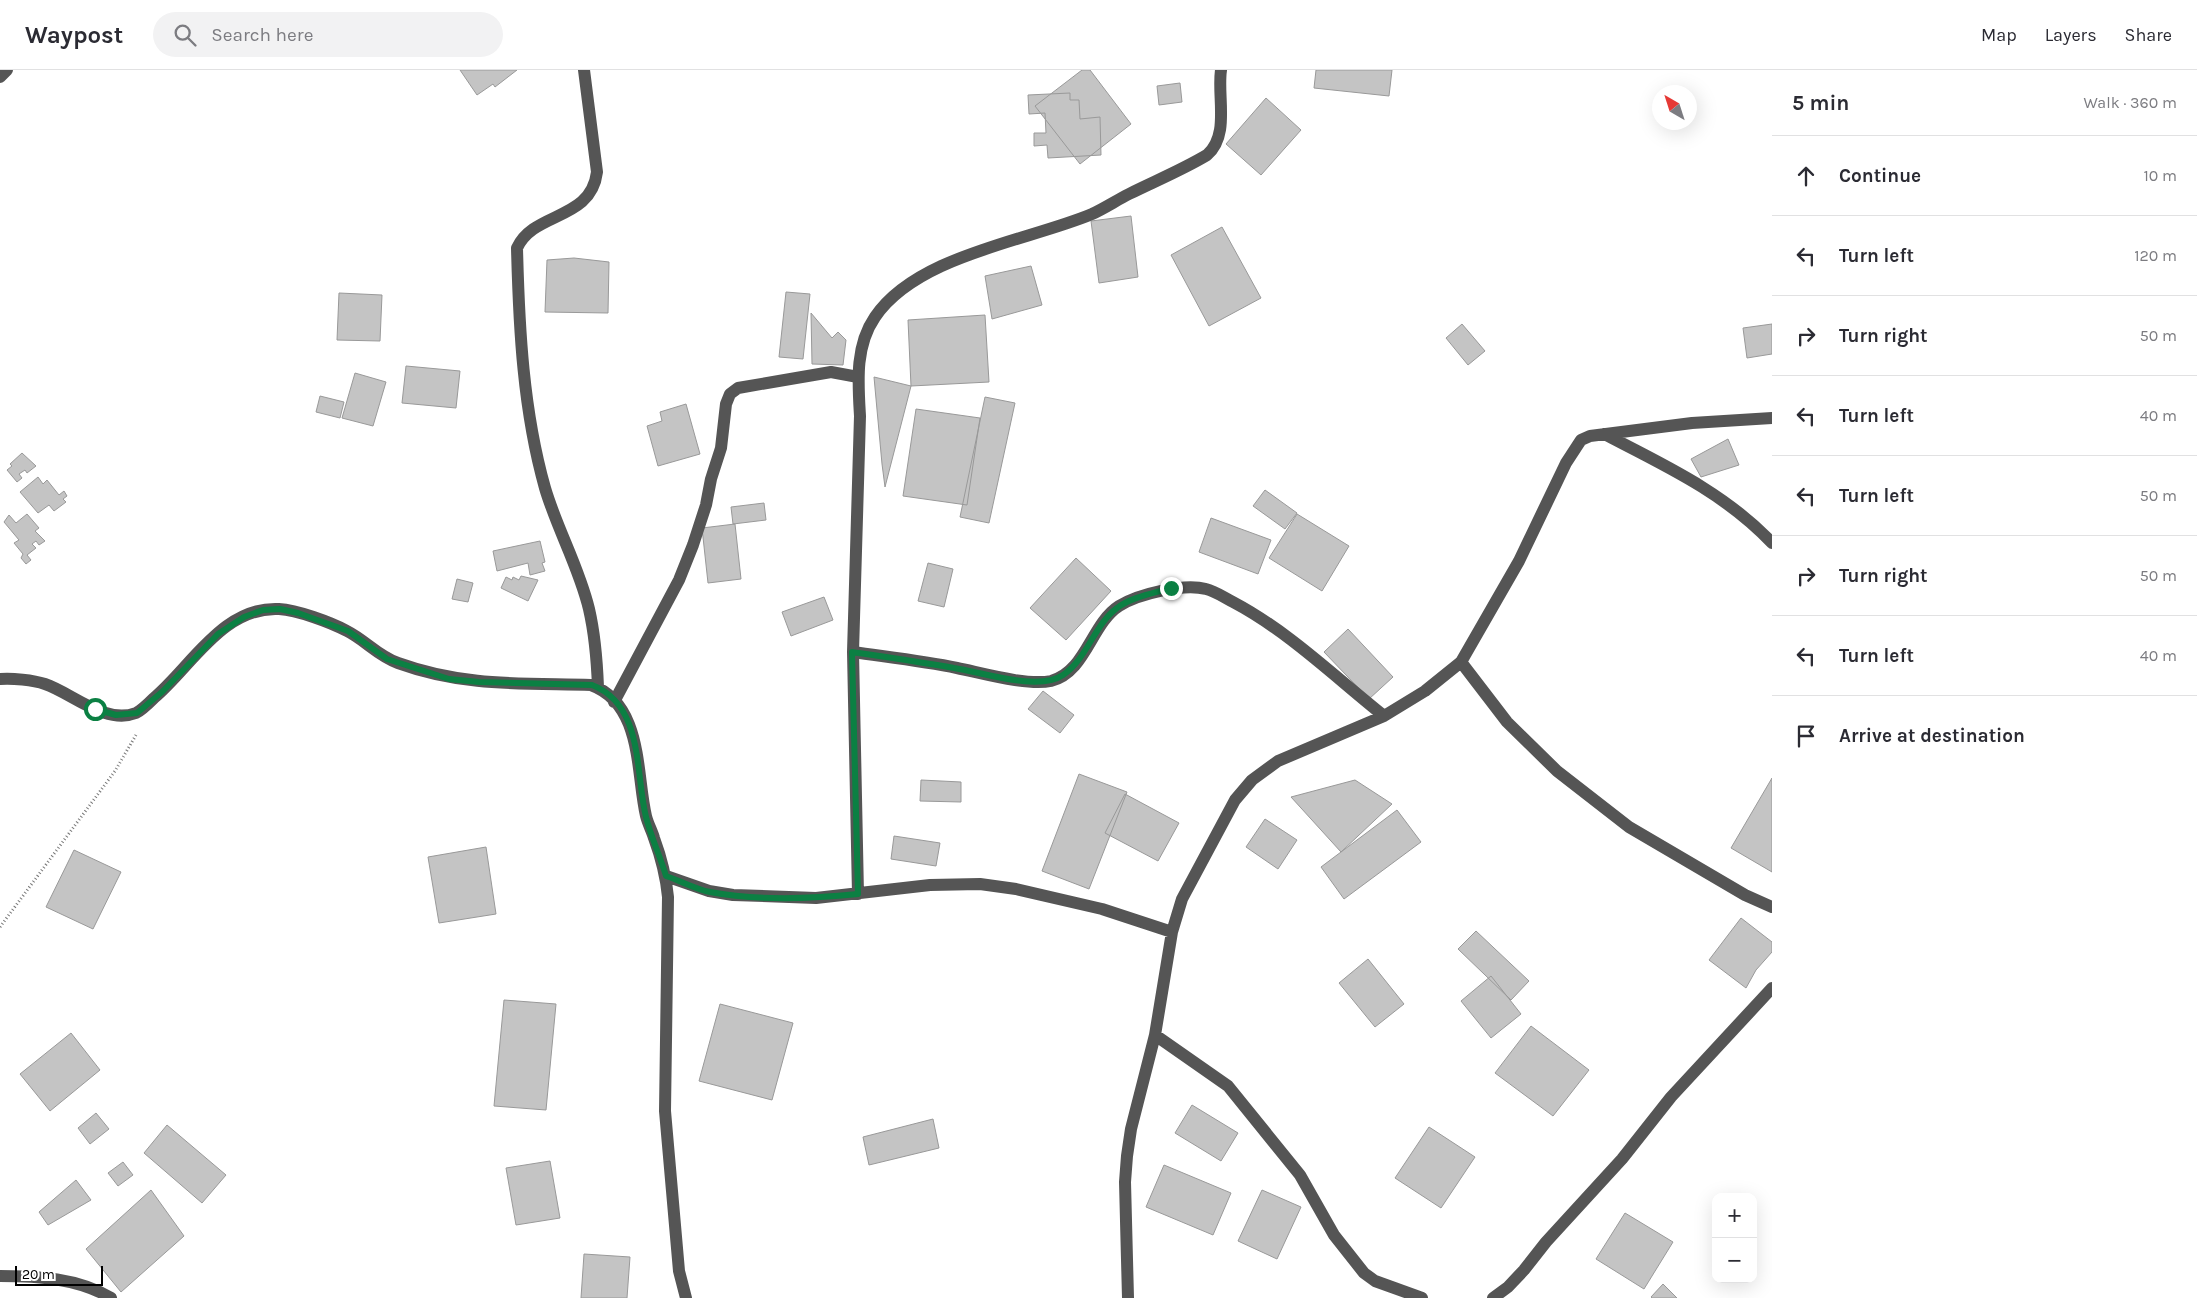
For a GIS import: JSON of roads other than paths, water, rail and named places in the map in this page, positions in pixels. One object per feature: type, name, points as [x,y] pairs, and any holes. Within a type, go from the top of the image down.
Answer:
[{"type":"street","points":[[0,77],[7,70]]},
{"type":"street","points":[[584,70],[598,172],[596,184],[582,203],[531,232],[519,244],[518,316],[528,404],[539,464],[545,489],[589,608],[596,648],[598,687]]},
{"type":"street","points":[[858,894],[852,652],[860,416],[858,377],[862,344],[874,318],[896,294],[919,279],[946,265],[995,245],[1092,214],[1208,155],[1216,148],[1219,137],[1221,70]]},
{"type":"street","points":[[614,702],[675,588],[693,545],[721,448],[726,404],[730,394],[738,388],[831,372],[858,377]]},
{"type":"street","points":[[1128,1298],[1124,1182],[1127,1156],[1131,1129],[1156,1035],[1172,932],[1182,899],[1235,800],[1252,780],[1278,761],[1384,716],[1425,691],[1462,662],[1519,561],[1566,462],[1581,440],[1590,436],[1692,423],[1772,418]]},
{"type":"street","points":[[1604,434],[1690,478],[1721,498],[1756,526],[1772,543]]},
{"type":"street","points":[[852,652],[957,668],[991,676],[1050,681],[1069,670],[1087,649],[1106,617],[1119,606],[1171,588],[1194,586],[1209,589],[1254,613],[1384,716]]},
{"type":"street","points":[[0,679],[44,684],[95,709],[116,715],[137,713],[162,692],[218,634],[244,617],[263,610],[280,609],[298,613],[348,631],[387,659],[449,679],[479,682],[592,685],[598,687],[614,702],[632,728],[647,819],[666,876],[668,897],[665,1111],[679,1272],[686,1298]]},
{"type":"street","points":[[1462,662],[1507,722],[1556,771],[1629,827],[1745,895],[1772,906]]},
{"type":"street","points":[[666,876],[708,891],[733,895],[816,898],[930,885],[980,884],[1016,889],[1126,915],[1172,932]]},
{"type":"street","points":[[1493,1298],[1508,1287],[1524,1270],[1546,1242],[1622,1159],[1671,1097],[1772,988]]},
{"type":"street","points":[[1156,1035],[1228,1086],[1240,1099],[1300,1176],[1334,1235],[1364,1273],[1375,1281],[1422,1298]]},
{"type":"street","points":[[0,1276],[43,1277],[100,1292],[111,1298]]}]
